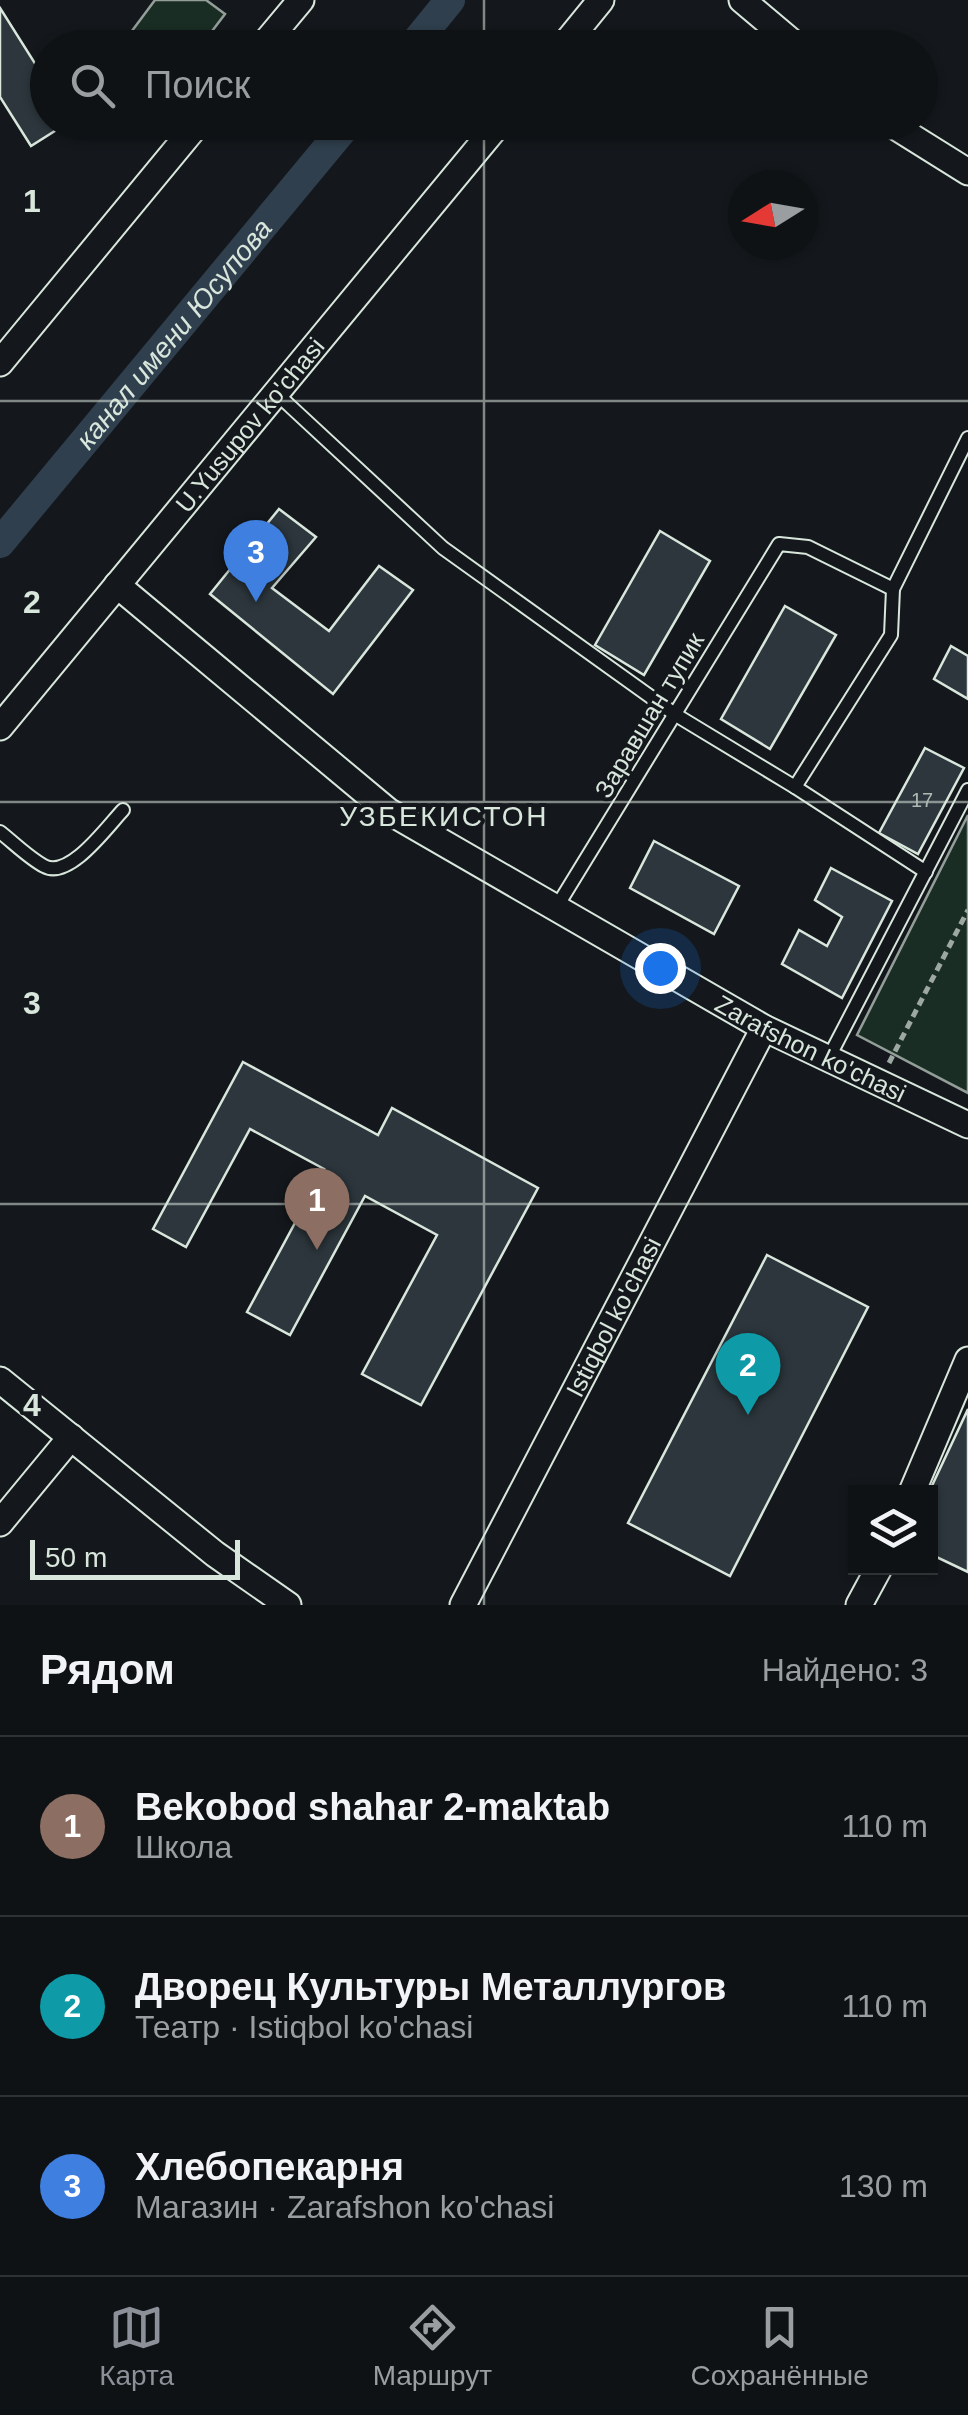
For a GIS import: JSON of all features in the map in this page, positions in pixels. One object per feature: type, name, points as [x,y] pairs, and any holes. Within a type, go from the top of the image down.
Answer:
[{"type":"street","points":[[276,30],[300,0]]},
{"type":"street","points":[[577,30],[601,0]]},
{"type":"street","points":[[742,0],[778,30]]},
{"type":"street","points":[[0,363],[13,331],[183,140]]},
{"type":"street","name":"U.Yusupov ko'chasi","points":[[0,727],[485,140]]},
{"type":"street","points":[[917,140],[968,172]]},
{"type":"street","name":"Zarafshon ko'chasi","points":[[118,585],[388,811],[764,1028],[968,1125]]},
{"type":"street","name":"Istiqbol ko'chasi","points":[[463,1605],[764,1028]]},
{"type":"street","points":[[915,1485],[968,1360]]},
{"type":"street","points":[[0,1380],[215,1554],[288,1605]]},
{"type":"street","points":[[0,1523],[71,1437]]},
{"type":"street","points":[[859,1605],[875,1575]]},
{"type":"lane","points":[[276,393],[442,548],[676,714],[926,872]]},
{"type":"lane","points":[[796,787],[891,635],[894,589],[968,438]]},
{"type":"lane","name":"Заравшан тупик","points":[[556,908],[779,544],[808,547],[894,589]]},
{"type":"lane","points":[[828,1059],[968,790]]},
{"type":"lane","points":[[0,832],[46,868],[58,870],[71,864],[123,810]]},
{"type":"path","points":[[880,1082],[968,910]]},
{"type":"green space","points":[[155,0],[206,0],[225,14],[213,30],[133,30]]},
{"type":"green space","points":[[968,815],[968,1093],[857,1035]]},
{"type":"building","points":[[0,8],[30,56],[30,140],[40,140],[31,146],[0,97]]},
{"type":"building","points":[[279,509],[316,537],[272,588],[329,631],[379,566],[413,590],[333,694],[210,594]]},
{"type":"building","points":[[660,531],[710,561],[644,675],[595,645]]},
{"type":"building","points":[[785,606],[836,635],[770,749],[721,719]]},
{"type":"building","points":[[951,646],[968,656],[968,699],[934,679]]},
{"type":"building","points":[[925,748],[964,768],[918,854],[879,833]]},
{"type":"building","points":[[654,841],[739,886],[714,934],[630,888]]},
{"type":"building","points":[[831,868],[892,901],[842,998],[782,964],[799,930],[827,946],[842,917],[815,900]]},
{"type":"building","points":[[243,1062],[378,1135],[392,1108],[538,1188],[421,1405],[362,1374],[437,1235],[365,1196],[290,1335],[247,1312],[324,1169],[250,1129],[186,1247],[153,1229]]},
{"type":"building","points":[[767,1255],[868,1307],[730,1576],[628,1523]]},
{"type":"building","points":[[968,1409],[968,1572],[938,1558],[938,1485],[932,1485]]},
{"type":"waterway","name":"канал имени Юсупова","points":[[426,30],[450,0]]},
{"type":"waterway","name":"канал имени Юсупова","points":[[0,543],[334,140]]},
{"type":"place","name":"Хлебопекарня","points":[[256,602]]},
{"type":"place","name":"Bekobod shahar 2-maktab","points":[[317,1250]]},
{"type":"place","name":"Дворец Культуры Металлургов","points":[[748,1415]]},
{"type":"district","name":"УЗБЕКИСТОН","points":[[444,816]]}]
